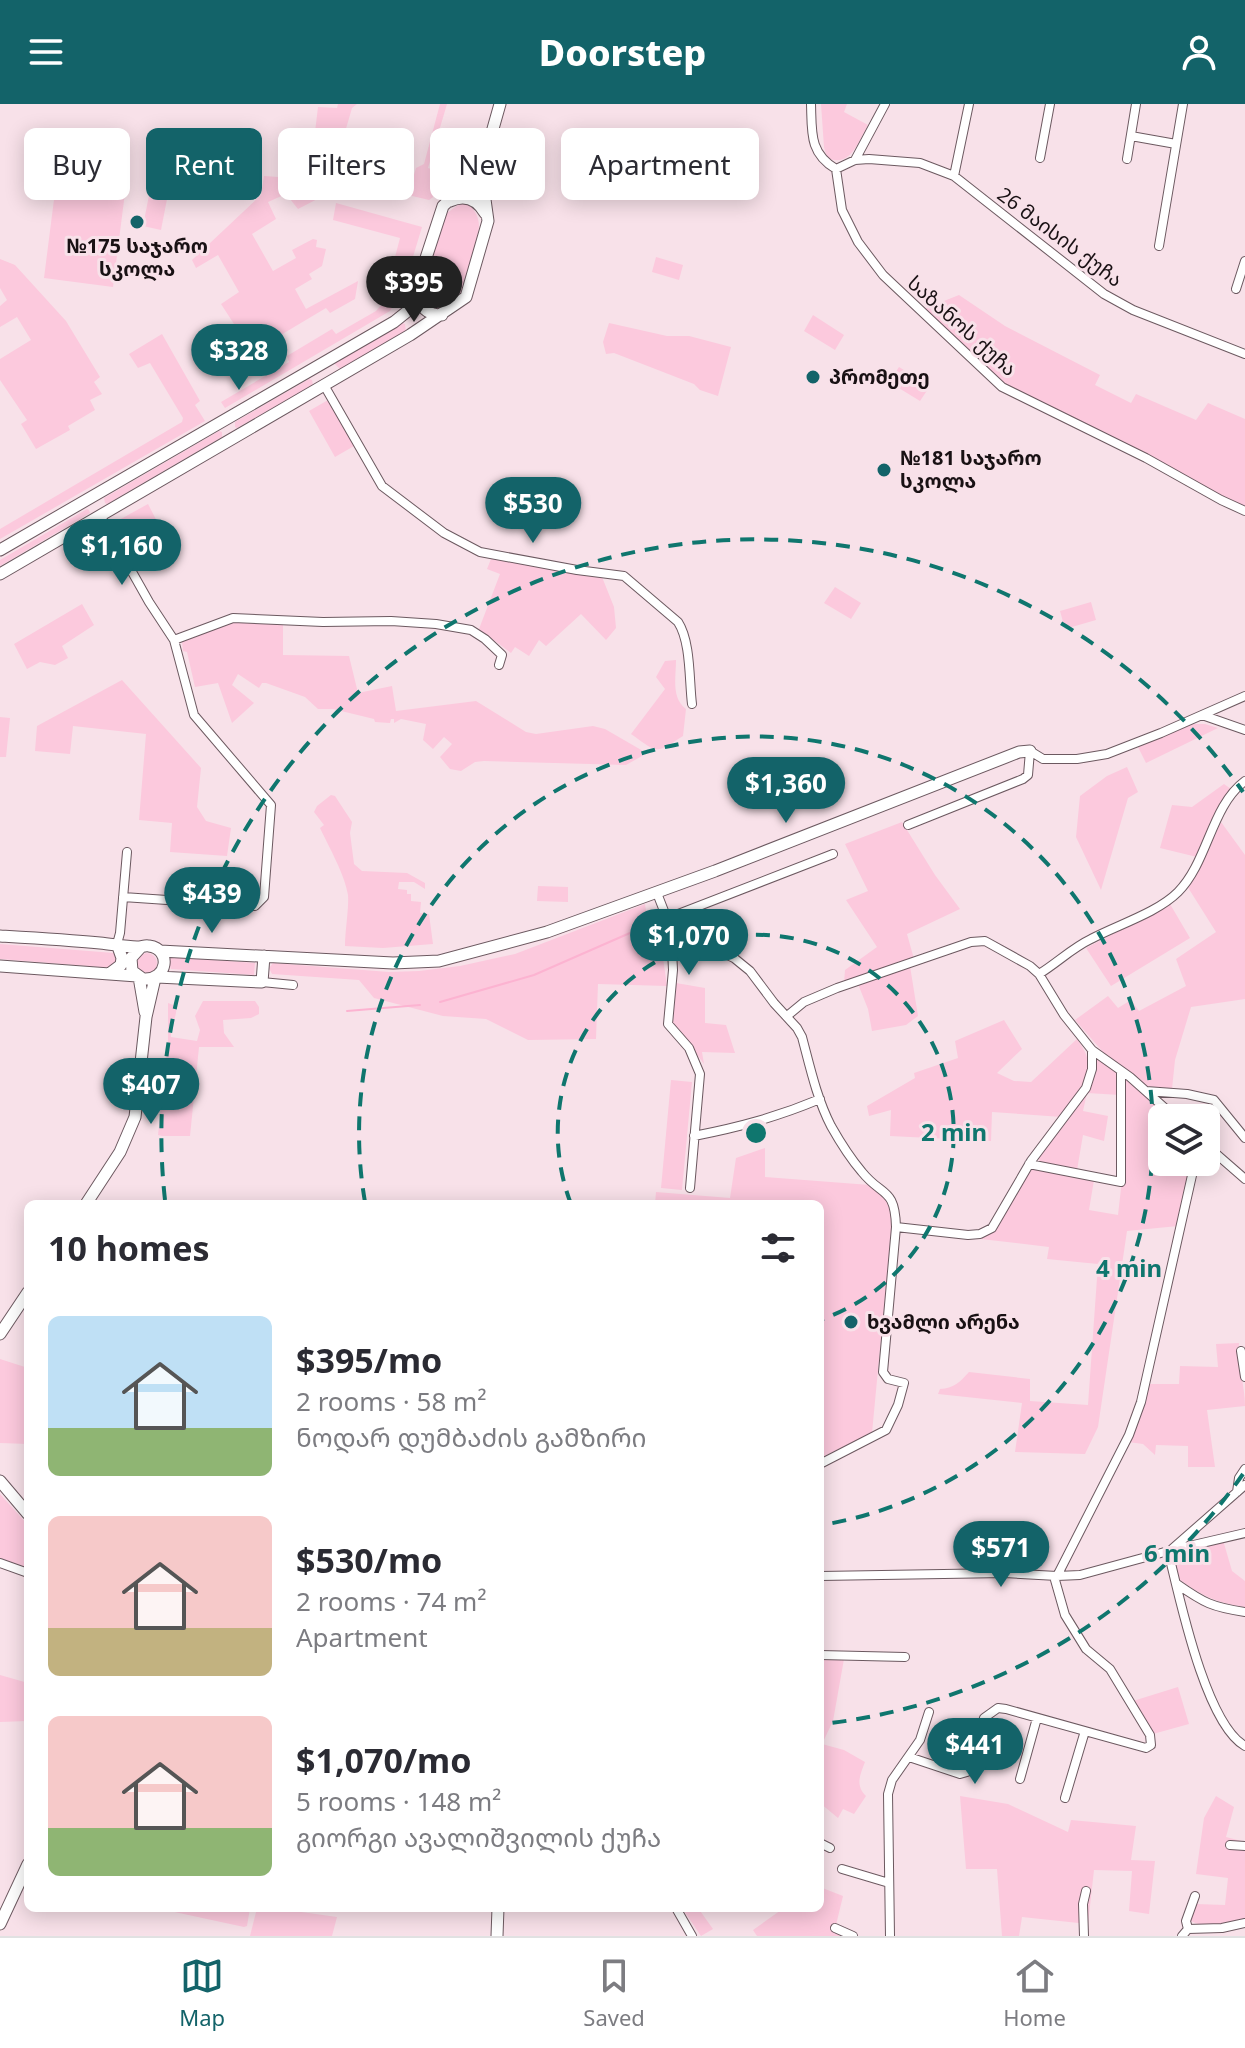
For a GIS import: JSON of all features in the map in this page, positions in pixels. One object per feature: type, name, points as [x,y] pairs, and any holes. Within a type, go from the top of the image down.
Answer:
[{"type":"street","points":[[493,128],[500,104]]},
{"type":"street","points":[[811,104],[813,142],[817,154],[836,169],[855,160],[885,104]]},
{"type":"street","points":[[954,176],[969,104]]},
{"type":"street","points":[[1040,158],[1050,104]]},
{"type":"street","points":[[1127,159],[1136,104]]},
{"type":"street","points":[[1159,246],[1183,104]]},
{"type":"street","points":[[1131,136],[1176,144]]},
{"type":"street","name":"26 მაისის ქუჩა","points":[[855,160],[920,163],[954,176],[1104,294],[1133,310],[1245,354]]},
{"type":"street","name":"საზანოს ქუჩა","points":[[836,169],[842,210],[858,242],[883,275],[1002,387],[1245,511]]},
{"type":"street","points":[[443,206],[453,199],[465,197],[476,201],[485,210],[488,221]]},
{"type":"street","points":[[0,550],[399,318],[409,310],[443,206],[450,200]]},
{"type":"street","points":[[0,574],[410,335],[466,297],[488,221],[485,200]]},
{"type":"street","points":[[1236,289],[1245,261]]},
{"type":"street","points":[[416,293],[425,311],[442,315]]},
{"type":"street","points":[[399,318],[407,320],[410,335]]},
{"type":"street","points":[[332,358],[335,371],[343,374]]},
{"type":"street","points":[[324,385],[382,486],[444,533],[480,552],[624,576],[678,622],[684,631],[692,704]]},
{"type":"street","points":[[222,422],[232,438]]},
{"type":"street","points":[[90,498],[174,640],[194,715],[271,805],[264,897],[255,906],[123,897]]},
{"type":"street","points":[[174,640],[233,618],[436,624],[479,634],[502,655],[499,665]]},
{"type":"street","points":[[160,951],[393,963],[439,961],[547,932],[657,893],[1019,752],[1030,751],[1043,759],[1077,759],[1107,754],[1245,696]]},
{"type":"street","points":[[1201,715],[1245,730]]},
{"type":"street","points":[[908,825],[1023,779],[1028,775],[1030,751]]},
{"type":"street","points":[[1039,974],[1087,941],[1158,906],[1177,893],[1196,866],[1229,797],[1245,781]]},
{"type":"street","points":[[109,974],[121,965],[117,944],[127,852]]},
{"type":"street","points":[[668,918],[833,854]]},
{"type":"street","points":[[657,893],[671,929],[673,970],[668,1024],[689,1048],[700,1074],[690,1188]]},
{"type":"street","points":[[671,929],[734,958],[750,971],[787,1016],[802,1037],[820,1099],[833,1129],[863,1174],[890,1197],[895,1214],[883,1372],[888,1379],[904,1383],[898,1405],[886,1430],[824,1462]]},
{"type":"street","points":[[0,936],[140,948],[153,946],[160,951],[165,962],[161,973],[147,980],[0,966]]},
{"type":"street","points":[[787,1016],[804,1002],[837,988],[979,941],[990,944],[1039,974],[1064,1015],[1092,1050],[1160,1104]]},
{"type":"street","points":[[140,948],[134,952],[130,965],[138,977],[146,1017]]},
{"type":"street","points":[[262,982],[264,956]]},
{"type":"street","points":[[156,977],[293,985]]},
{"type":"street","points":[[89,1200],[120,1152],[135,1117],[146,1017],[156,977]]},
{"type":"street","points":[[896,1227],[968,1235],[992,1228],[1029,1164],[1086,1088],[1092,1069],[1092,1050]]},
{"type":"street","points":[[1029,1164],[1121,1182],[1121,1071]]},
{"type":"street","points":[[1145,1091],[1196,1095],[1214,1100],[1245,1138]]},
{"type":"street","points":[[694,1136],[748,1125],[820,1099]]},
{"type":"street","points":[[1220,1157],[1245,1179]]},
{"type":"street","points":[[909,1757],[960,1774],[967,1772],[973,1765],[984,1718],[998,1708],[1146,1748],[1151,1745],[1150,1735],[1110,1669],[1086,1649],[1065,1615],[1055,1580],[1129,1435],[1141,1402],[1192,1176]]},
{"type":"street","points":[[0,1334],[24,1298]]},
{"type":"street","points":[[1241,1351],[1245,1377]]},
{"type":"street","points":[[1237,1492],[1239,1478],[1245,1469]]},
{"type":"street","points":[[0,1481],[24,1509]]},
{"type":"street","points":[[1245,1485],[1169,1555],[1198,1665],[1230,1734],[1245,1746]]},
{"type":"street","points":[[824,1576],[1080,1575],[1245,1533]]},
{"type":"street","points":[[0,1563],[24,1572]]},
{"type":"street","points":[[1176,1583],[1216,1608],[1245,1612]]},
{"type":"street","points":[[824,1655],[905,1657]]},
{"type":"street","points":[[890,1936],[888,1794],[892,1780],[920,1740],[929,1712]]},
{"type":"street","points":[[1020,1779],[1037,1718]]},
{"type":"street","points":[[1065,1798],[1085,1731]]},
{"type":"street","points":[[824,1845],[830,1848]]},
{"type":"street","points":[[1230,1845],[1245,1846]]},
{"type":"street","points":[[842,1869],[889,1883]]},
{"type":"street","points":[[0,1924],[24,1873]]},
{"type":"street","points":[[1084,1936],[1083,1904],[1086,1891]]},
{"type":"street","points":[[1195,1896],[1185,1932],[1245,1923]]},
{"type":"street","points":[[497,1936],[498,1912]]},
{"type":"street","points":[[678,1912],[692,1936]]},
{"type":"street","points":[[835,1928],[853,1936]]},
{"type":"shaded area","points":[[338,104],[357,104],[352,108],[346,128],[315,128],[318,107],[337,108]]},
{"type":"shaded area","points":[[440,104],[447,104],[440,128],[434,128]]},
{"type":"shaded area","points":[[821,104],[847,104],[844,112],[868,125],[853,152],[842,159],[827,158]]},
{"type":"shaded area","points":[[430,142],[429,200],[414,196],[416,168],[424,164]]},
{"type":"shaded area","points":[[264,176],[278,177],[278,198],[268,202],[276,219],[252,234],[273,271],[296,258],[292,250],[313,239],[317,240],[316,247],[326,249],[322,266],[309,274],[312,279],[295,289],[306,309],[358,281],[355,299],[330,313],[326,308],[269,342],[271,347],[242,364],[229,341],[232,338],[227,329],[234,324],[221,304],[239,292],[218,255],[196,268],[192,260],[256,200],[262,200]]},
{"type":"shaded area","points":[[54,200],[124,200],[113,287],[44,278]]},
{"type":"shaded area","points":[[148,200],[167,200],[161,230],[143,226]]},
{"type":"shaded area","points":[[291,200],[315,200],[298,209]]},
{"type":"shaded area","points":[[462,202],[472,208],[478,218],[474,249],[461,294],[452,303],[434,312],[421,299],[441,221]]},
{"type":"shaded area","points":[[336,203],[422,227],[396,301],[390,311],[225,408],[221,402],[289,362],[287,356],[332,329],[336,334],[376,311],[383,303],[400,238],[333,220]]},
{"type":"shaded area","points":[[656,257],[683,265],[679,280],[652,272]]},
{"type":"shaded area","points":[[0,259],[15,265],[66,321],[100,377],[94,382],[102,394],[90,400],[95,410],[68,426],[70,430],[36,449],[21,424],[27,420],[0,380],[0,359],[31,340],[17,317],[0,327],[0,306],[7,300],[0,288]]},
{"type":"shaded area","points":[[959,295],[1005,326],[1100,375],[1095,385],[1131,403],[1136,394],[1196,420],[1208,403],[1245,419],[1245,507],[1216,495],[1002,383],[924,309]]},
{"type":"shaded area","points":[[813,315],[844,335],[835,350],[804,331]]},
{"type":"shaded area","points":[[402,323],[406,331],[340,369],[335,364],[337,360]]},
{"type":"shaded area","points":[[609,323],[667,336],[689,336],[731,347],[718,396],[614,353],[606,354],[603,342]]},
{"type":"shaded area","points":[[162,334],[200,401],[195,405],[205,421],[0,539],[0,529],[182,422],[183,418],[150,363],[138,368],[129,354]]},
{"type":"shaded area","points":[[899,367],[930,386],[920,401],[889,382]]},
{"type":"shaded area","points":[[309,379],[313,385],[235,427],[235,422]]},
{"type":"shaded area","points":[[328,400],[354,446],[335,457],[309,411]]},
{"type":"shaded area","points":[[219,431],[222,437],[105,503],[104,498]]},
{"type":"shaded area","points":[[148,504],[164,535],[136,551],[119,520]]},
{"type":"shaded area","points":[[87,509],[90,513],[0,566],[0,560]]},
{"type":"shaded area","points":[[491,559],[602,577],[614,607],[616,628],[606,640],[581,614],[546,646],[539,640],[529,656],[515,647],[511,653],[479,629],[500,574],[487,569]]},
{"type":"shaded area","points":[[835,587],[861,603],[851,619],[824,603]]},
{"type":"shaded area","points":[[1091,602],[1096,620],[1065,629],[1060,611]]},
{"type":"shaded area","points":[[82,604],[94,625],[62,646],[68,658],[55,665],[40,662],[27,669],[14,644]]},
{"type":"shaded area","points":[[233,622],[283,623],[283,655],[349,656],[358,693],[392,686],[396,711],[476,701],[526,732],[536,734],[593,726],[605,729],[643,751],[642,756],[626,765],[484,761],[475,762],[461,771],[450,769],[440,757],[452,744],[444,737],[433,749],[423,740],[426,724],[401,719],[394,723],[394,719],[390,723],[375,722],[374,719],[333,709],[318,709],[305,697],[266,683],[259,688],[238,674],[232,685],[254,703],[232,723],[218,683],[195,687],[182,642]]},
{"type":"shaded area","points":[[676,660],[676,693],[686,709],[683,736],[662,749],[652,748],[631,734],[665,689],[656,677],[665,661]]},
{"type":"shaded area","points":[[122,680],[201,768],[197,807],[206,821],[231,828],[227,856],[170,852],[172,823],[139,820],[146,734],[73,726],[70,754],[35,751],[37,726]]},
{"type":"shaded area","points":[[0,717],[10,718],[6,757],[0,757]]},
{"type":"shaded area","points":[[1192,724],[1218,728],[1146,763],[1138,747]]},
{"type":"shaded area","points":[[1127,767],[1138,792],[1128,798],[1101,890],[1076,837],[1080,796],[1107,776]]},
{"type":"shaded area","points":[[1224,784],[1231,789],[1197,857],[1160,848],[1172,805],[1192,807]]},
{"type":"shaded area","points":[[331,795],[335,796],[352,822],[350,833],[354,864],[362,871],[407,873],[425,883],[425,889],[414,882],[399,882],[398,889],[407,890],[411,901],[421,902],[420,913],[429,914],[433,944],[383,948],[345,946],[346,887],[320,828],[324,825],[314,812]]},
{"type":"shaded area","points":[[902,822],[960,909],[907,934],[914,959],[844,983],[845,970],[877,947],[846,900],[868,891],[845,844]]},
{"type":"shaded area","points":[[1221,822],[1245,855],[1245,999],[1191,1007],[1175,1060],[1172,1089],[1144,1086],[1103,1052],[1075,1020],[1108,996],[1118,1008],[1131,1000],[1139,1011],[1186,986],[1176,959],[1216,932],[1187,886]]},
{"type":"shaded area","points":[[538,886],[568,887],[568,902],[537,901]]},
{"type":"shaded area","points":[[645,904],[651,942],[661,944],[667,986],[598,984],[596,1039],[528,1040],[486,1019],[443,1016],[374,998],[359,980],[272,974],[269,968],[273,963],[389,972],[460,966],[515,954]]},
{"type":"shaded area","points":[[1170,904],[1190,938],[1111,986],[1086,948]]},
{"type":"shaded area","points":[[0,944],[114,953],[118,957],[113,968],[0,959]]},
{"type":"shaded area","points":[[147,953],[154,956],[157,963],[154,970],[147,973],[140,970],[137,963],[140,956]]},
{"type":"shaded area","points":[[172,957],[255,963],[254,975],[171,969],[168,961]]},
{"type":"shaded area","points":[[910,966],[918,1016],[906,1025],[872,1031],[868,1009],[858,984]]},
{"type":"shaded area","points":[[676,983],[705,988],[705,1023],[726,1025],[735,1053],[702,1052],[704,1064],[673,1023]]},
{"type":"shaded area","points":[[203,1001],[255,1001],[259,1014],[251,1018],[223,1020],[224,1033],[234,1047],[199,1047],[190,1136],[158,1135],[168,1040],[168,1003],[176,1006],[171,1037],[197,1041],[200,1030],[195,1016]]},
{"type":"shaded area","points":[[1004,1020],[1022,1049],[997,1073],[1014,1081],[1031,1082],[1077,1039],[1088,1061],[1089,1071],[1083,1089],[1062,1117],[992,1112],[991,1141],[890,1136],[891,1110],[869,1116],[867,1106],[915,1078],[914,1073],[958,1058],[955,1041]]},
{"type":"shaded area","points":[[1096,1058],[1118,1072],[1120,1095],[1087,1093],[1083,1111],[1108,1116],[1104,1141],[1083,1135],[1077,1170],[1040,1162],[1038,1156],[1083,1098],[1094,1072]]},
{"type":"shaded area","points":[[1124,1076],[1156,1104],[1148,1104],[1148,1176],[1188,1176],[1178,1226],[1127,1231],[1098,1427],[1085,1454],[1015,1452],[1022,1403],[938,1394],[940,1389],[956,1384],[969,1372],[1030,1379],[1030,1401],[1088,1405],[1098,1264],[1047,1259],[1049,1247],[981,1239],[1031,1167],[1094,1180],[1089,1210],[1118,1215],[1123,1171]]},
{"type":"shaded area","points":[[671,1080],[692,1082],[682,1190],[661,1188]]},
{"type":"shaded area","name":"ხვამლი არენა","points":[[765,1148],[765,1177],[870,1185],[889,1202],[893,1212],[872,1433],[824,1456],[824,1200],[655,1200],[656,1192],[730,1198],[736,1158]]},
{"type":"shaded area","points":[[1239,1343],[1245,1406],[1207,1410],[1215,1467],[1188,1467],[1188,1446],[1156,1445],[1155,1455],[1143,1444],[1128,1442],[1147,1384],[1179,1384],[1180,1366],[1218,1367],[1216,1344]]},
{"type":"shaded area","points":[[0,1359],[24,1367],[24,1444],[0,1443]]},
{"type":"shaded area","points":[[0,1494],[24,1521],[24,1567],[0,1558]]},
{"type":"shaded area","points":[[1223,1540],[1232,1571],[1245,1581],[1245,1607],[1210,1598],[1179,1579],[1175,1558],[1178,1553]]},
{"type":"shaded area","points":[[824,1659],[844,1659],[833,1721],[824,1740]]},
{"type":"shaded area","points":[[0,1675],[24,1682],[24,1721],[0,1722]]},
{"type":"shaded area","points":[[1178,1687],[1189,1724],[1153,1734],[1133,1701]]},
{"type":"shaded area","points":[[824,1745],[844,1750],[865,1762],[860,1784],[866,1796],[854,1814],[843,1809],[838,1818],[824,1806]]},
{"type":"shaded area","points":[[960,1796],[1008,1804],[1068,1832],[1071,1820],[1136,1826],[1131,1860],[1155,1861],[1149,1914],[1129,1911],[1132,1871],[1094,1870],[1088,1924],[1022,1917],[1019,1936],[1002,1936],[997,1869],[966,1869]]},
{"type":"shaded area","points":[[1216,1796],[1234,1807],[1226,1837],[1245,1842],[1245,1919],[1204,1925],[1191,1921],[1196,1904],[1225,1905],[1228,1878],[1196,1874],[1204,1818]]},
{"type":"shaded area","points":[[824,1889],[843,1896],[836,1925],[846,1936],[757,1936],[753,1930],[778,1912],[824,1912]]},
{"type":"shaded area","points":[[175,1912],[249,1912],[247,1926]]},
{"type":"shaded area","points":[[256,1912],[301,1912],[337,1917],[332,1936],[250,1936]]},
{"type":"shaded area","points":[[685,1912],[701,1912],[713,1929],[701,1936]]},
{"type":"waterway","points":[[440,1002],[534,975],[655,922]]},
{"type":"waterway","points":[[347,1011],[420,1005]]},
{"type":"place","name":"№175 საჯარო სკოლა","points":[[137,222]]},
{"type":"place","name":"პრომეთე","points":[[813,377]]},
{"type":"place","name":"№181 საჯარო სკოლა","points":[[884,470]]},
{"type":"place","name":"ხვამლი არენა","points":[[851,1322]]}]
